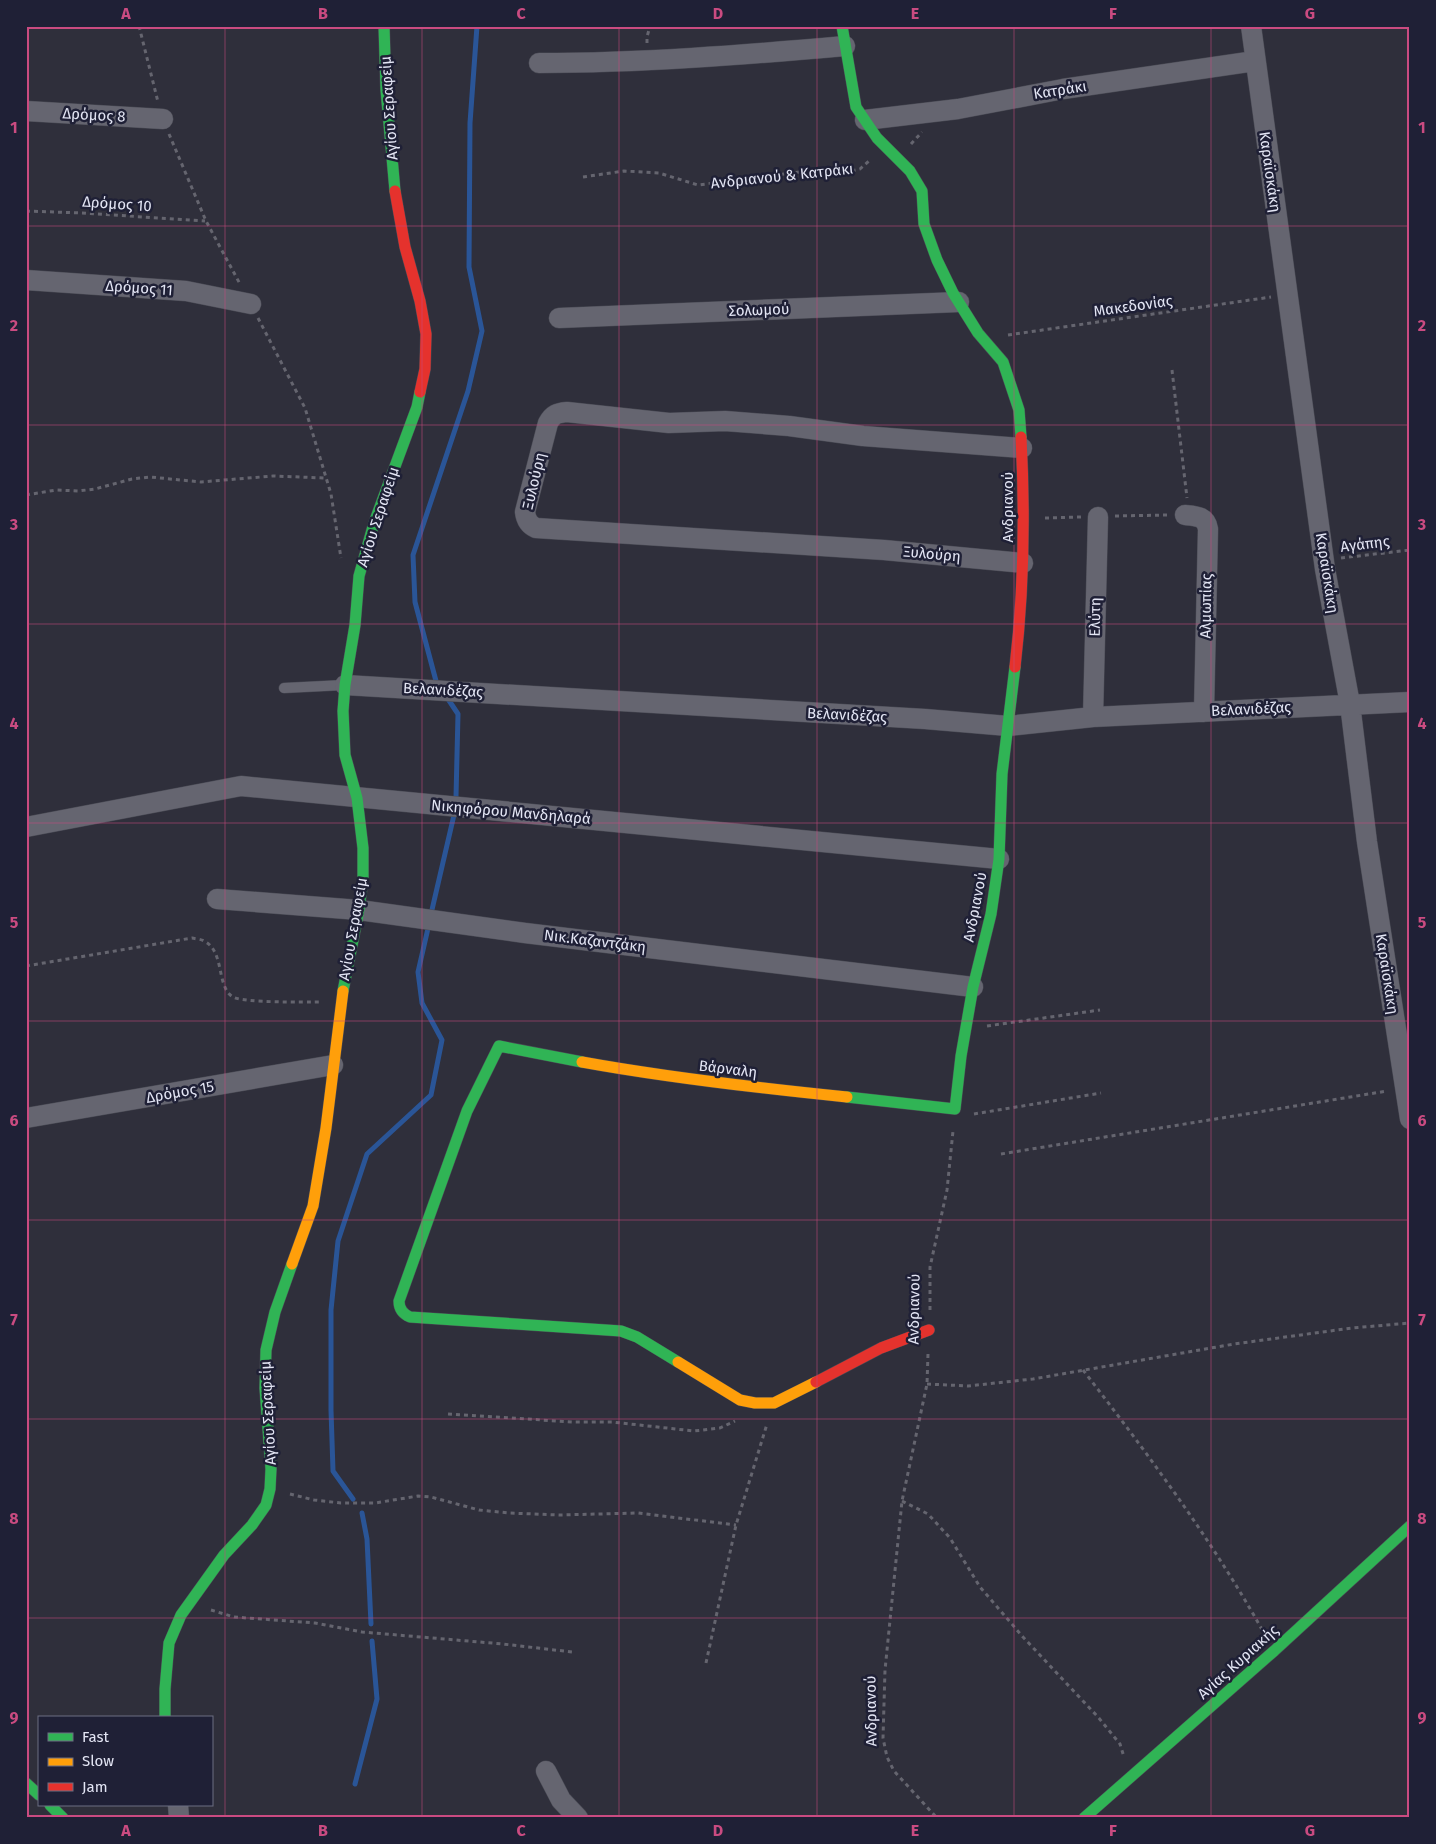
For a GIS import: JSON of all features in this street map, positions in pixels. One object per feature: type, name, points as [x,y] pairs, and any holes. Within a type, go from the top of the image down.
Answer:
[{"type":"street","name":"Αγίου Σεραφείμ","points":[[165,1716],[170,1643],[180,1615],[224,1555],[252,1525],[266,1505],[270,1488],[271,1469],[265,1388],[266,1350],[275,1312],[313,1206],[326,1128],[340,1003],[359,910],[364,848],[357,798],[345,755],[344,685],[355,625],[359,576],[374,523],[417,407],[426,369],[426,334],[420,301],[405,247],[394,186],[386,90],[384,26]]},
{"type":"street","name":"Ανδριανού","points":[[842,26],[856,107],[877,138],[910,171],[922,191],[924,224],[936,260],[959,302],[983,339],[1003,362],[1019,410],[1024,519],[1023,562],[1016,658],[1002,774],[999,859],[992,914],[973,987],[955,1109]]},
{"type":"street","name":"Καραϊσκάκη","points":[[1251,26],[1286,295],[1324,560],[1350,704],[1367,842],[1410,1119]]},
{"type":"street","points":[[538,63],[588,63],[704,58],[845,46]]},
{"type":"street","name":"Κατράκι","points":[[865,120],[946,110],[1063,89],[1255,61]]},
{"type":"street","name":"Δρόμος 8","points":[[26,111],[163,119]]},
{"type":"street","name":"Δρόμος 11","points":[[26,280],[186,291],[251,304]]},
{"type":"street","name":"Σολωμού","points":[[559,318],[959,302]]},
{"type":"street","name":"Ξυλούρη","points":[[1022,448],[863,436],[788,426],[725,421],[669,423],[575,412],[560,412],[551,417],[548,423],[525,512],[528,522],[536,528],[753,540],[1023,562]]},
{"type":"street","name":"Αλμωπίας","points":[[1185,515],[1201,518],[1207,524],[1208,529],[1204,712]]},
{"type":"street","name":"Ελύτη","points":[[1093,717],[1098,517]]},
{"type":"street","name":"Βελανιδέζας","points":[[344,685],[925,719],[1008,726],[1093,717],[1410,702]]},
{"type":"street","name":"Νικηφόρου Μανδηλαρά","points":[[26,827],[241,786],[999,859]]},
{"type":"street","name":"Νικ.Καζαντζάκη","points":[[217,899],[359,910],[525,933],[973,987]]},
{"type":"street","name":"Βάρναλη","points":[[774,1403],[755,1403],[740,1400],[636,1337],[622,1331],[410,1317],[401,1311],[399,1301],[467,1111],[499,1046],[632,1071],[715,1083],[955,1109]]},
{"type":"street","name":"Δρόμος 15","points":[[26,1118],[333,1066]]},
{"type":"street","points":[[774,1403],[881,1348],[929,1330]]},
{"type":"street","name":"Αγίας Κυριακής","points":[[1084,1818],[1274,1651],[1410,1526]]},
{"type":"street","points":[[546,1771],[561,1800],[578,1818]]},
{"type":"street","points":[[26,1783],[38,1794]]},
{"type":"street","points":[[26,1797],[38,1794]]},
{"type":"street","points":[[51,1806],[62,1818]]},
{"type":"lane","points":[[284,688],[344,685]]},
{"type":"path","points":[[899,160],[914,139],[946,110]]},
{"type":"path","name":"Ανδριανού & Κατράκι","points":[[583,177],[624,170],[659,173],[698,185],[800,172],[842,173],[860,168],[886,146]]},
{"type":"path","name":"Δρόμος 10","points":[[26,211],[82,212],[206,221]]},
{"type":"path","name":"Μακεδονίας","points":[[983,339],[1286,295]]},
{"type":"path","points":[[1024,519],[1185,515],[1187,494],[1172,370]]},
{"type":"path","points":[[26,495],[56,490],[78,491],[96,489],[132,479],[150,477],[200,482],[273,476],[326,478]]},
{"type":"path","name":"Αγάπης","points":[[1324,560],[1410,550]]},
{"type":"path","points":[[26,966],[192,938],[204,941],[214,949],[226,992],[234,998],[255,1001],[340,1003]]},
{"type":"path","points":[[966,1029],[1100,1010]]},
{"type":"path","points":[[1001,1154],[1405,1088]]},
{"type":"path","points":[[955,1109],[975,1114],[1101,1093]]},
{"type":"path","name":"Ανδριανού","points":[[937,1818],[894,1771],[887,1756],[883,1738],[885,1670],[902,1501],[926,1384],[930,1267],[947,1190],[955,1109]]},
{"type":"path","points":[[926,1384],[968,1386],[1033,1379],[1234,1344],[1352,1328],[1410,1323]]},
{"type":"path","points":[[1083,1370],[1118,1415],[1214,1550],[1274,1651]]},
{"type":"path","points":[[706,1663],[736,1525],[774,1403]]},
{"type":"path","points":[[448,1414],[573,1422],[612,1422],[694,1431],[720,1428],[738,1420]]},
{"type":"path","points":[[270,1488],[314,1500],[342,1503],[374,1503],[418,1496],[431,1497],[479,1510],[508,1513],[559,1515],[638,1513],[736,1525]]},
{"type":"path","points":[[902,1501],[928,1514],[950,1538],[980,1588],[1120,1744],[1130,1776]]},
{"type":"path","points":[[188,1604],[234,1617],[315,1622],[362,1632],[572,1652]]},
{"type":"waterway","points":[[436,681],[415,602],[413,555],[468,391],[482,331],[469,267],[470,123],[477,26]]},
{"type":"waterway","points":[[446,696],[458,714],[456,797]]},
{"type":"waterway","points":[[431,914],[454,815]]},
{"type":"waterway","points":[[353,1499],[333,1471],[331,1310],[338,1241],[367,1154],[431,1095],[442,1040],[422,1003],[418,972],[429,924]]},
{"type":"waterway","points":[[362,1513],[367,1539],[371,1624]]},
{"type":"waterway","points":[[355,1784],[377,1699],[372,1641]]},
{"type":"traffic: fast","points":[[384,26],[386,90],[395,191]]},
{"type":"traffic: fast","points":[[842,26],[856,107],[877,138],[910,171],[922,191],[924,224],[937,260],[953,293],[978,333],[1003,362],[1019,410],[1021,437]]},
{"type":"traffic: fast","points":[[343,991],[359,910],[363,878],[363,848],[357,798],[345,755],[343,711],[345,685],[355,625],[359,576],[374,523],[417,407],[420,392]]},
{"type":"traffic: fast","points":[[847,1097],[955,1109],[961,1056],[973,987],[991,914],[999,859],[1002,774],[1015,667]]},
{"type":"traffic: fast","points":[[582,1062],[499,1046],[467,1111],[399,1301],[400,1306],[403,1313],[410,1317],[621,1331],[637,1337],[678,1362]]},
{"type":"traffic: fast","points":[[165,1716],[169,1643],[181,1615],[224,1555],[252,1525],[266,1505],[270,1489],[271,1469],[265,1388],[266,1350],[275,1312],[292,1264]]},
{"type":"traffic: fast","points":[[1084,1818],[1274,1651],[1410,1526]]},
{"type":"traffic: fast","points":[[26,1783],[38,1794]]},
{"type":"traffic: fast","points":[[51,1806],[63,1818]]},
{"type":"traffic: slow","points":[[292,1264],[313,1206],[326,1128],[343,991]]},
{"type":"traffic: slow","points":[[582,1062],[714,1082],[847,1097]]},
{"type":"traffic: slow","points":[[678,1362],[740,1400],[755,1403],[774,1403],[816,1382]]},
{"type":"traffic: jam","points":[[395,191],[405,247],[420,301],[426,334],[425,369],[420,392]]},
{"type":"traffic: jam","points":[[1015,667],[1023,552],[1021,437]]},
{"type":"traffic: jam","points":[[816,1382],[881,1348],[929,1330]]}]
